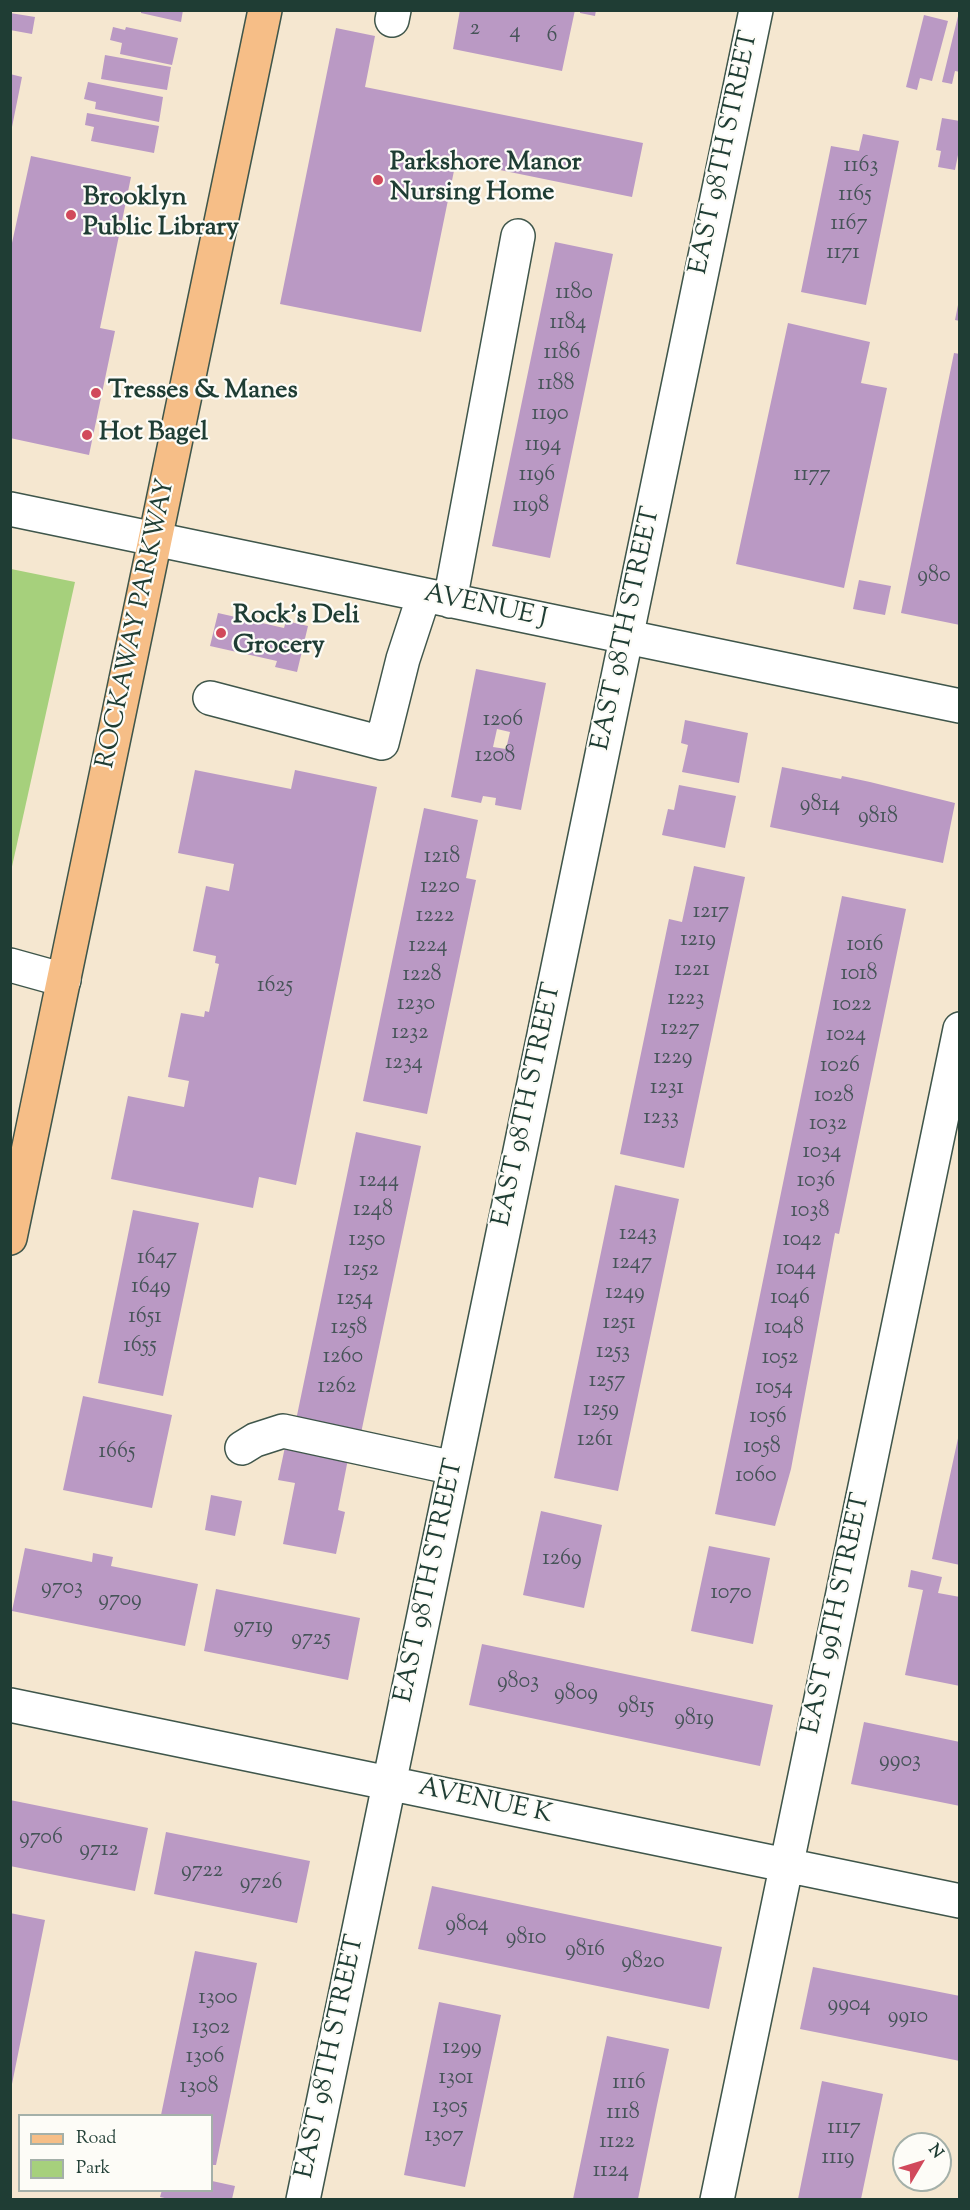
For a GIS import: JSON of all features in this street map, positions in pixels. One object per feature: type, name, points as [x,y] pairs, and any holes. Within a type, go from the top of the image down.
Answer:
[{"type":"main road","name":"ROCKAWAY PARKWAY","points":[[10,1238],[265,10]]},
{"type":"street","name":"EAST 98TH STREET","points":[[303,2199],[756,10]]},
{"type":"street","points":[[210,698],[382,743],[403,659],[437,598],[518,236]]},
{"type":"street","name":"AVENUE J","points":[[10,509],[960,706]]},
{"type":"street","points":[[10,965],[64,980]]},
{"type":"street","name":"EAST 99TH STREET","points":[[717,2199],[960,1029]]},
{"type":"street","points":[[242,1448],[255,1440],[283,1431],[454,1468]]},
{"type":"street","name":"AVENUE K","points":[[10,1704],[960,1902]]},
{"type":"green space","points":[[10,569],[75,582],[11,871]]},
{"type":"building","points":[[141,10],[183,10],[181,22],[141,13]]},
{"type":"building","points":[[460,10],[575,10],[562,71],[453,49]]},
{"type":"building","points":[[580,10],[596,10],[595,16],[580,13]]},
{"type":"building","points":[[959,12],[960,72],[955,71],[952,84],[942,82]]},
{"type":"building","points":[[10,13],[35,17],[32,34],[10,30]]},
{"type":"building","points":[[924,15],[948,21],[932,81],[920,78],[917,90],[906,87]]},
{"type":"building","points":[[113,27],[125,30],[126,27],[178,38],[172,65],[120,54],[122,43],[110,40]]},
{"type":"building","name":"Parkshore Manor Nursing Home","points":[[336,28],[375,36],[365,87],[643,143],[632,197],[456,161],[421,332],[280,304]]},
{"type":"building","points":[[105,55],[171,67],[167,90],[101,79]]},
{"type":"building","points":[[10,74],[22,77],[12,127],[10,127]]},
{"type":"building","points":[[88,82],[163,97],[159,122],[95,109],[96,102],[84,99]]},
{"type":"building","points":[[87,113],[159,126],[154,153],[91,141],[94,127],[85,125]]},
{"type":"building","points":[[942,118],[960,121],[960,145],[955,170],[938,167],[941,151],[936,150]]},
{"type":"building","points":[[863,134],[899,141],[866,305],[801,292],[831,146],[859,151]]},
{"type":"building","points":[[31,156],[131,177],[100,328],[115,331],[89,455],[10,438],[10,252]]},
{"type":"building","points":[[555,242],[613,254],[550,558],[492,546]]},
{"type":"building","points":[[958,305],[960,305],[960,321],[955,320]]},
{"type":"building","points":[[788,323],[870,342],[861,383],[887,388],[844,588],[736,564]]},
{"type":"building","points":[[954,353],[960,354],[960,625],[901,613]]},
{"type":"building","points":[[859,580],[891,586],[885,615],[853,609]]},
{"type":"building","points":[[218,613],[284,628],[286,621],[308,626],[297,672],[275,667],[277,661],[210,646]]},
{"type":"building","points":[[476,669],[546,683],[521,810],[495,805],[496,798],[483,796],[481,803],[451,797]],"holes":[[[497,729],[510,732],[506,749],[493,747]]]},
{"type":"building","points":[[685,720],[748,733],[739,783],[682,772],[688,745],[681,743]]},
{"type":"building","points":[[782,767],[841,779],[842,776],[955,803],[943,863],[770,827]]},
{"type":"building","points":[[195,770],[291,789],[295,770],[377,787],[296,1185],[259,1177],[253,1208],[111,1179],[128,1096],[184,1107],[189,1081],[168,1077],[181,1013],[204,1017],[205,1011],[209,1012],[219,964],[215,963],[216,956],[193,951],[206,886],[229,891],[234,864],[178,853]]},
{"type":"building","points":[[679,785],[736,796],[725,848],[662,835],[668,809],[674,810]]},
{"type":"building","points":[[424,808],[478,820],[466,878],[476,880],[427,1114],[363,1101]]},
{"type":"building","points":[[694,866],[745,877],[684,1168],[620,1154],[669,919],[682,922]]},
{"type":"building","points":[[842,896],[906,909],[839,1234],[835,1233],[791,1469],[775,1526],[715,1514]]},
{"type":"building","points":[[356,1132],[421,1146],[360,1438],[295,1425]]},
{"type":"building","points":[[615,1185],[679,1199],[618,1491],[554,1478]]},
{"type":"building","points":[[133,1210],[199,1223],[163,1396],[98,1383]]},
{"type":"building","points":[[83,1396],[172,1415],[152,1508],[63,1490]]},
{"type":"building","points":[[960,1429],[960,1565],[932,1559]]},
{"type":"building","points":[[285,1447],[348,1459],[338,1510],[345,1512],[336,1554],[283,1544],[295,1483],[278,1480]]},
{"type":"building","points":[[211,1495],[242,1501],[235,1536],[205,1530]]},
{"type":"building","points":[[541,1511],[602,1525],[584,1608],[523,1595]]},
{"type":"building","points":[[709,1546],[770,1558],[753,1644],[691,1631]]},
{"type":"building","points":[[25,1548],[92,1562],[93,1553],[113,1557],[111,1566],[198,1584],[185,1646],[12,1611]]},
{"type":"building","points":[[911,1570],[942,1577],[938,1593],[960,1597],[960,1686],[905,1675],[923,1590],[908,1587]]},
{"type":"building","points":[[216,1589],[360,1618],[348,1680],[204,1651]]},
{"type":"building","points":[[482,1644],[773,1705],[760,1766],[469,1705]]},
{"type":"building","points":[[864,1722],[960,1742],[960,1806],[851,1784]]},
{"type":"building","points":[[10,1800],[148,1828],[135,1891],[10,1866]]},
{"type":"building","points":[[166,1832],[310,1861],[297,1923],[154,1894]]},
{"type":"building","points":[[432,1886],[722,1947],[709,2009],[418,1949]]},
{"type":"building","points":[[10,1913],[45,1920],[12,2084],[10,2084]]},
{"type":"building","points":[[195,1951],[257,1963],[216,2165],[213,2165],[213,2114],[161,2114]]},
{"type":"building","points":[[813,1967],[960,1996],[960,2061],[800,2029]]},
{"type":"building","points":[[439,2002],[501,2015],[465,2187],[404,2175]]},
{"type":"building","points":[[607,2036],[669,2049],[638,2199],[573,2199]]},
{"type":"building","points":[[822,2081],[883,2094],[861,2199],[798,2199]]},
{"type":"building","points":[[213,2181],[235,2186],[232,2199],[160,2197],[161,2192],[213,2192]]},
{"type":"place","name":"Parkshore Manor Nursing Home","points":[[378,180]]},
{"type":"place","name":"Brooklyn Public Library","points":[[71,215]]},
{"type":"place","name":"Tresses & Manes","points":[[96,393]]},
{"type":"place","name":"Hot Bagel","points":[[87,435]]},
{"type":"place","name":"Rock's Deli Grocery","points":[[221,633]]}]
